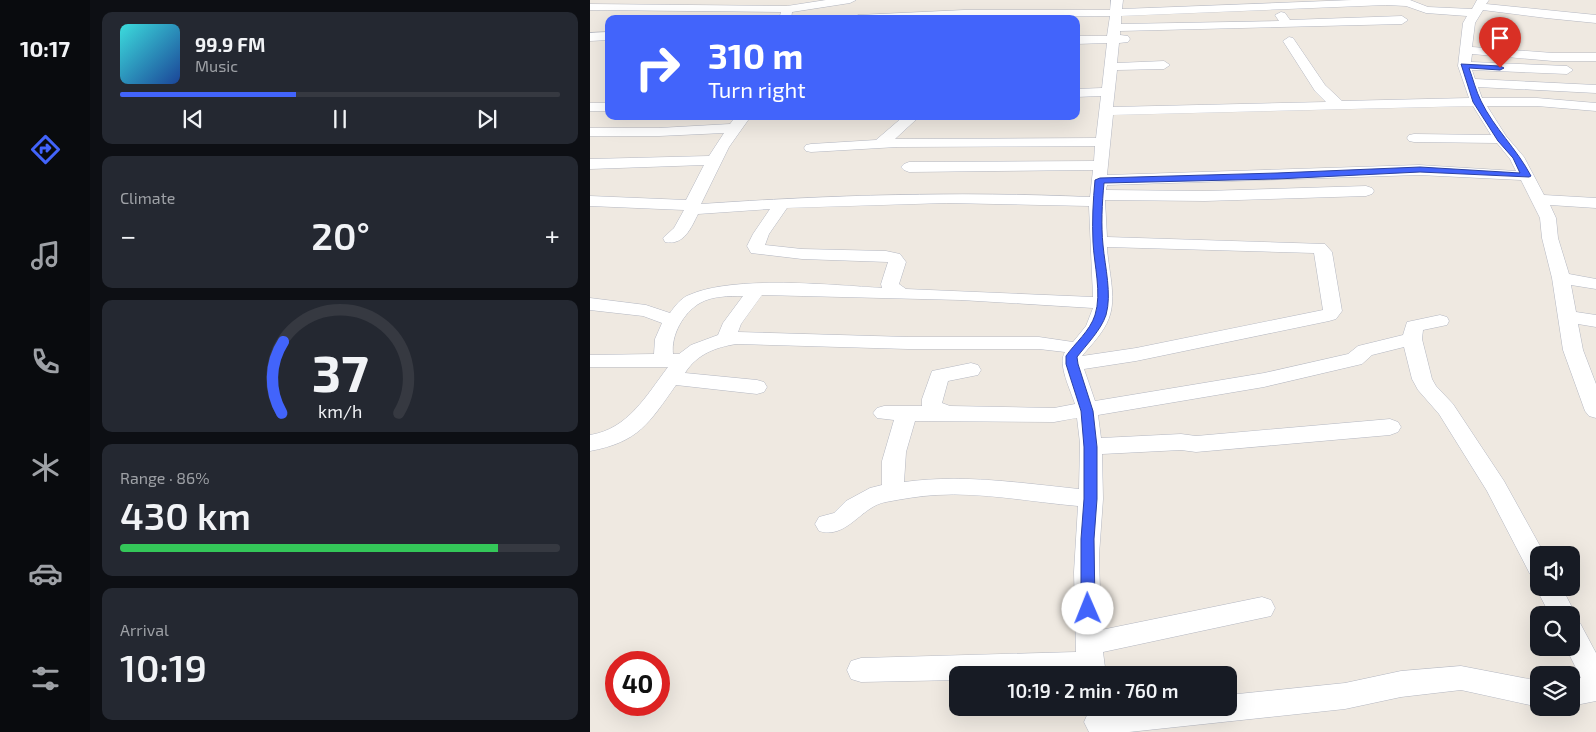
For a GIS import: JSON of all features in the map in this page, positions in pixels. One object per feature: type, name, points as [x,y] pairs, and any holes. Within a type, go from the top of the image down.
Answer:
[{"type":"street","points":[[590,7],[737,4],[786,14],[850,0]]},
{"type":"street","points":[[923,0],[926,15]]},
{"type":"street","points":[[1080,38],[1115,20],[1282,6],[1384,1],[1408,2],[1426,10],[1479,7],[1596,19]]},
{"type":"street","points":[[1282,6],[1281,18],[1288,24]]},
{"type":"street","points":[[1479,7],[1469,23],[1465,58],[1469,83],[1477,102],[1501,139],[1517,157],[1548,218],[1550,238],[1561,278],[1573,350],[1591,389],[1596,411]]},
{"type":"street","points":[[1080,19],[1288,24],[1402,20]]},
{"type":"street","points":[[1115,20],[1238,36]]},
{"type":"street","points":[[1074,356],[1094,328],[1100,317],[1103,303],[1098,242],[1099,186],[1115,20]]},
{"type":"street","points":[[590,37],[605,36]]},
{"type":"street","points":[[1289,41],[1320,88],[1338,105]]},
{"type":"street","points":[[1465,58],[1596,57]]},
{"type":"street","points":[[1465,58],[1578,71]]},
{"type":"street","points":[[1110,65],[1119,67],[1164,65]]},
{"type":"street","points":[[1469,83],[1596,88]]},
{"type":"street","points":[[1080,93],[1108,92]]},
{"type":"street","points":[[1107,111],[1477,102],[1537,102],[1596,106]]},
{"type":"street","points":[[590,107],[605,107]]},
{"type":"street","points":[[880,144],[908,120]]},
{"type":"street","points":[[590,132],[659,132],[739,122]]},
{"type":"street","points":[[671,238],[681,231],[714,160],[739,122]]},
{"type":"street","points":[[1414,138],[1501,139]]},
{"type":"street","points":[[811,148],[880,144],[1103,142]]},
{"type":"street","points":[[590,164],[714,160]]},
{"type":"street","points":[[909,167],[1205,196],[1366,191]]},
{"type":"street","points":[[590,201],[692,206],[698,209],[957,197],[1023,198],[1099,186],[1420,170],[1526,176]]},
{"type":"street","points":[[1289,176],[1290,187],[1298,192]]},
{"type":"street","points":[[1540,200],[1596,203]]},
{"type":"street","points":[[782,204],[761,234],[756,246],[757,249],[802,254],[886,256],[894,258],[897,262],[890,284],[892,289],[902,294]]},
{"type":"street","points":[[1074,356],[1147,353],[1245,330],[1329,315],[1334,311],[1323,252],[1319,248],[1098,242]]},
{"type":"street","points":[[1561,278],[1596,284]]},
{"type":"street","points":[[673,366],[663,344],[673,320],[694,298],[710,292],[757,290],[961,295],[1103,303]]},
{"type":"street","points":[[725,340],[732,322],[757,290]]},
{"type":"street","points":[[590,304],[646,310],[673,320]]},
{"type":"street","points":[[1568,317],[1596,321]]},
{"type":"street","points":[[1440,321],[1414,326],[1412,339],[1422,379],[1428,390],[1446,409],[1496,487],[1530,550]]},
{"type":"street","points":[[590,443],[607,440],[625,432],[638,419],[673,366],[698,349],[725,340],[737,338],[1061,345],[1074,356],[1087,411],[1091,499],[1087,539],[1091,661]]},
{"type":"street","points":[[884,412],[1054,415],[1087,411],[1264,380],[1355,359],[1365,350],[1412,339]]},
{"type":"street","points":[[590,361],[673,366],[700,382],[757,387]]},
{"type":"street","points":[[948,414],[932,408],[932,399],[939,376],[971,370]]},
{"type":"street","points":[[894,491],[891,477],[898,440],[907,413]]},
{"type":"street","points":[[1090,447],[1181,442],[1196,444],[1390,427]]},
{"type":"street","points":[[827,524],[842,519],[854,507],[878,494],[935,486],[964,486],[1091,499]]},
{"type":"street","points":[[861,670],[1091,661],[1262,608]]},
{"type":"street","points":[[1580,649],[1596,681]]},
{"type":"street","points":[[1098,721],[1345,696],[1400,684],[1461,678],[1530,692]]},
{"type":"street","points":[[1580,692],[1596,688]]},
{"type":"route","points":[[1088,609],[1087,539],[1091,499],[1090,447],[1087,411],[1072,364],[1072,356],[1094,328],[1100,317],[1103,303],[1098,259],[1097,202],[1100,180],[1277,176],[1420,170],[1526,176],[1517,157],[1501,139],[1477,102],[1464,66],[1500,68]]}]
